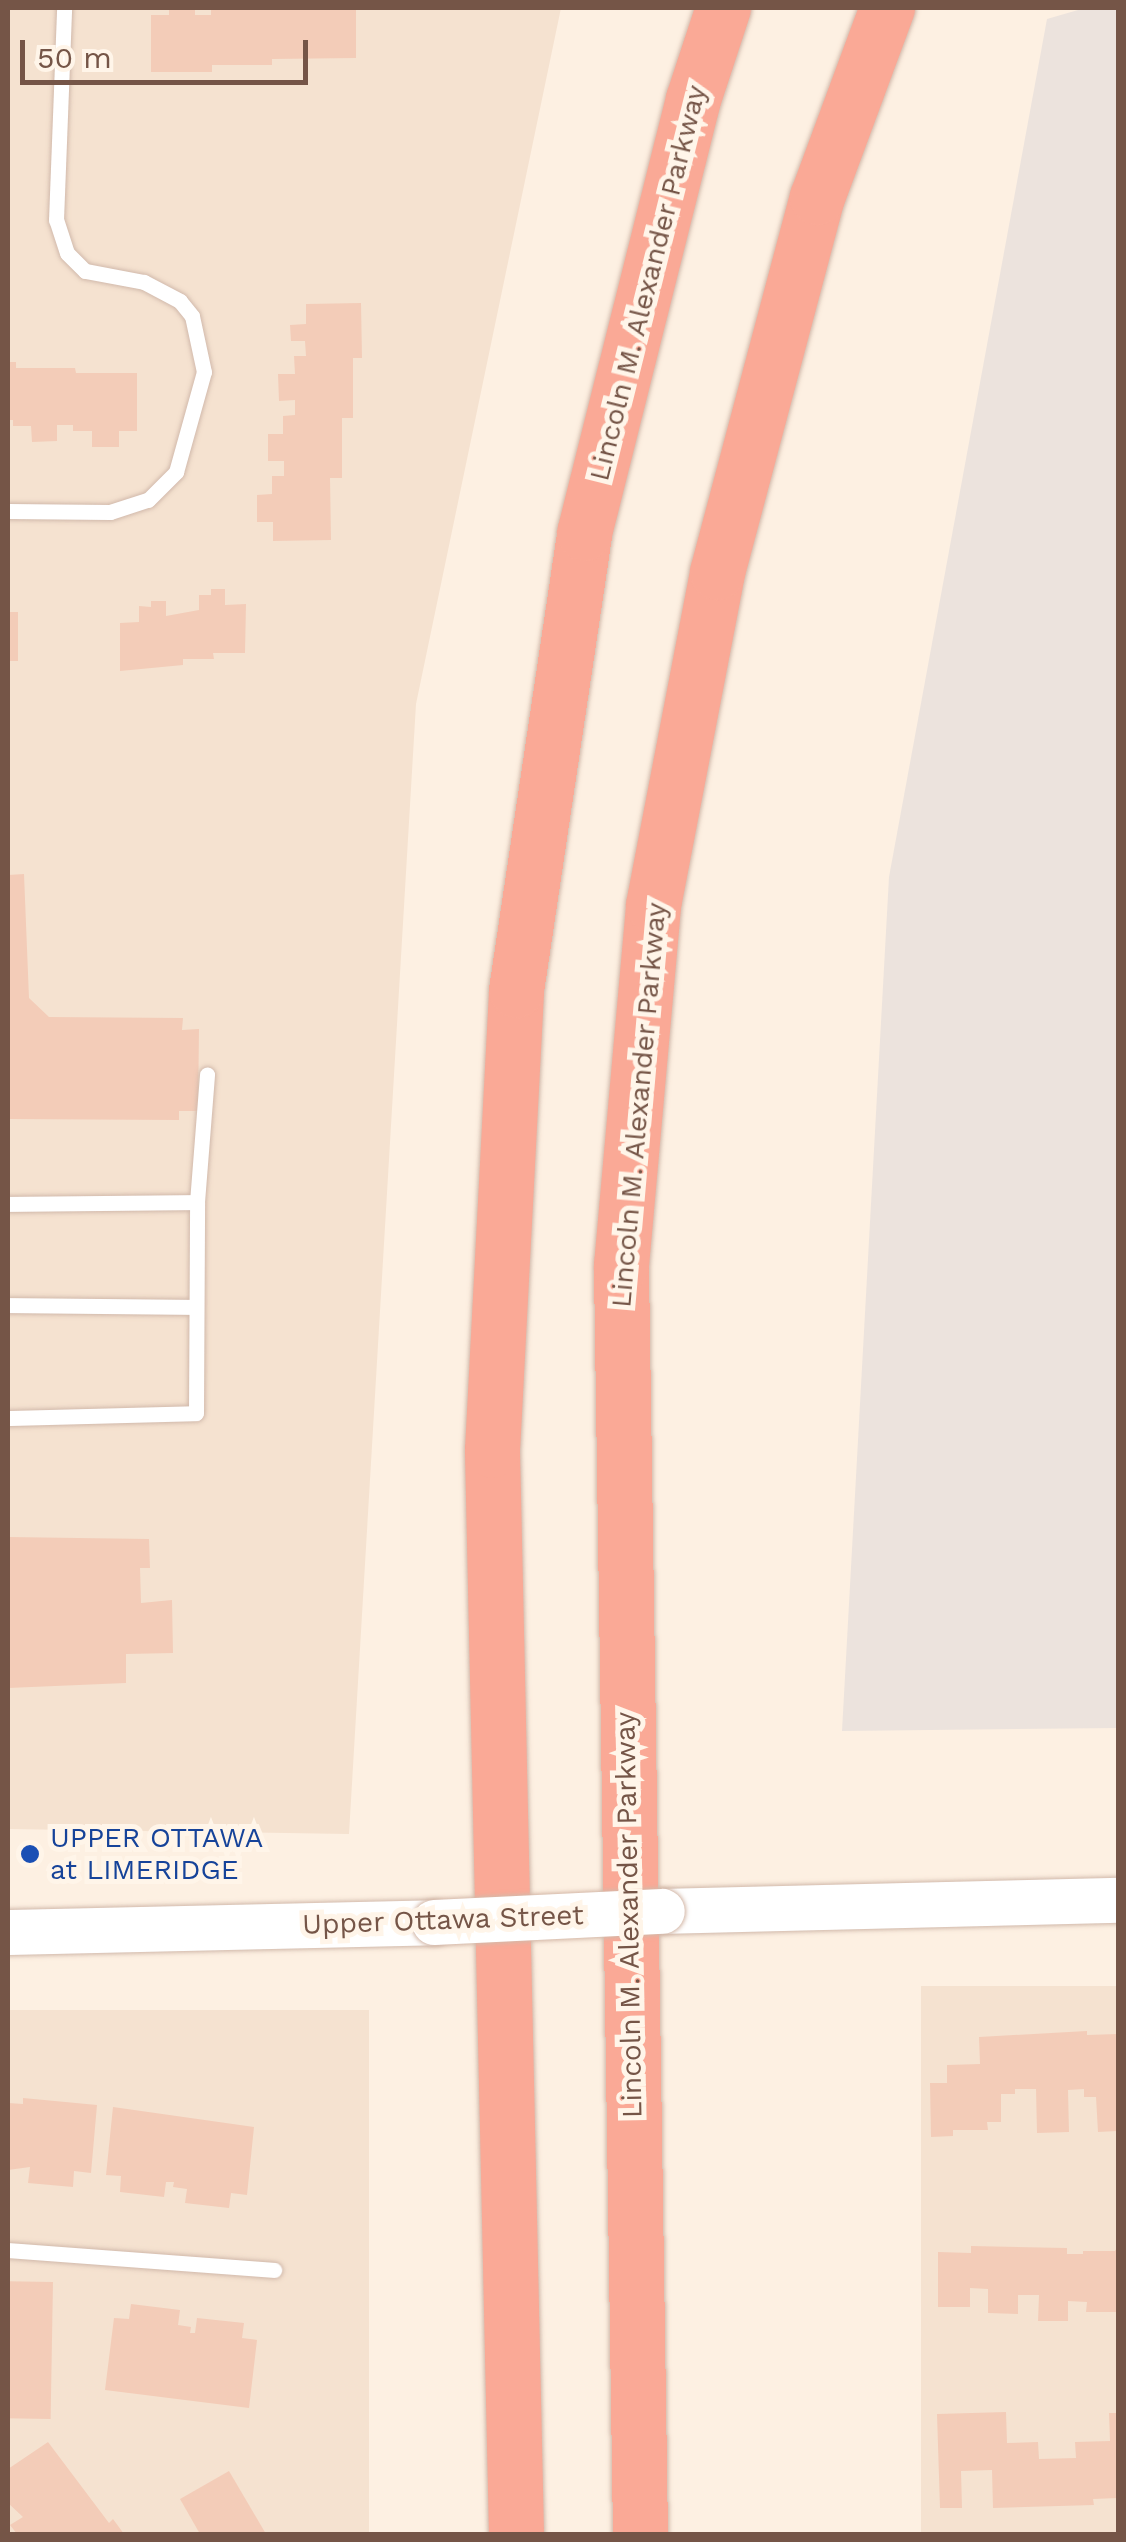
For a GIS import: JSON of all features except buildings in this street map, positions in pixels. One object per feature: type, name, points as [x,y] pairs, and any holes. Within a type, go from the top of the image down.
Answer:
[{"type":"highway","name":"Lincoln M. Alexander Parkway","points":[[516,2534],[492,1450],[516,990],[584,533],[693,99],[723,8]]},
{"type":"highway","name":"Lincoln M. Alexander Parkway","points":[[640,2534],[621,1265],[654,904],[717,572],[817,197],[887,8]]},
{"type":"main road","name":"Upper Ottawa Street","points":[[8,1932],[1118,1900]]},
{"type":"lane","points":[[8,511],[110,512],[148,500],[176,472],[204,372],[192,316],[180,300],[144,282],[86,271],[68,252],[56,220],[64,8]]},
{"type":"lane","points":[[8,1418],[196,1412],[197,1202],[207,1074]]},
{"type":"lane","points":[[8,1204],[197,1202]]},
{"type":"lane","points":[[8,1306],[195,1306]]},
{"type":"lane","points":[[8,2250],[274,2270]]},
{"type":"shaded area","points":[[8,8],[561,8],[416,704],[349,1834],[8,1829]]},
{"type":"shaded area","points":[[1085,8],[1118,8],[1118,1728],[842,1731],[889,877],[1047,19]]},
{"type":"shaded area","points":[[921,1986],[1118,1986],[1118,2534],[921,2534]]},
{"type":"shaded area","points":[[8,2010],[369,2010],[369,2534],[8,2534]]},
{"type":"place","name":"UPPER OTTAWA at LIMERIDGE","points":[[30,1854]]}]
